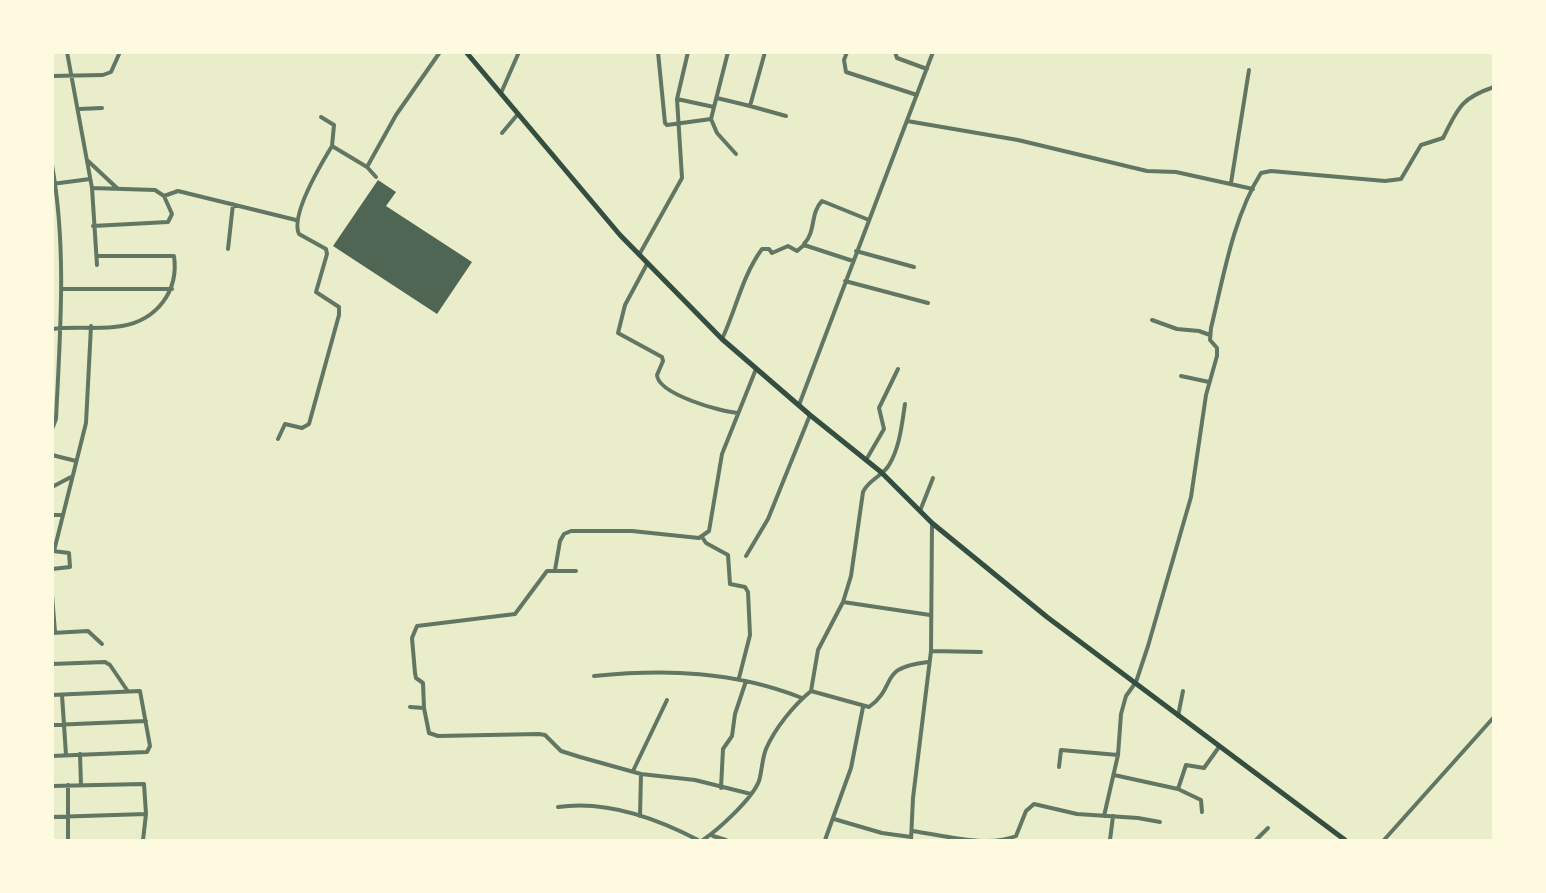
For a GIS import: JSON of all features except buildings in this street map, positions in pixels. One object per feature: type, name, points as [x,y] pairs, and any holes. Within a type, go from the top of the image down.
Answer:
[{"type":"main road","points":[[466,52],[565,173],[638,256],[722,339],[810,415],[881,472],[932,523],[1047,617],[1345,840]]},
{"type":"street","points":[[67,52],[92,188],[97,265]]},
{"type":"street","points":[[52,76],[103,75],[111,72],[120,52]]},
{"type":"street","points":[[367,166],[396,115],[440,52]]},
{"type":"street","points":[[501,93],[519,52]]},
{"type":"street","points":[[658,52],[665,123],[677,124],[711,119]]},
{"type":"street","points":[[638,256],[682,178],[677,99],[688,52]]},
{"type":"street","points":[[728,52],[711,119],[717,133],[736,154]]},
{"type":"street","points":[[750,106],[765,52]]},
{"type":"street","points":[[847,52],[844,62],[846,72],[917,95]]},
{"type":"street","points":[[895,52],[897,58],[927,69]]},
{"type":"street","points":[[799,405],[933,52]]},
{"type":"street","points":[[1231,183],[1249,70]]},
{"type":"street","points":[[1104,816],[1118,755],[1121,714],[1126,696],[1136,682],[1191,497],[1209,382],[1217,356],[1210,335],[1232,244],[1261,174],[1271,171],[1385,181],[1401,179],[1421,145],[1443,138],[1462,103],[1471,96],[1494,87]]},
{"type":"street","points":[[717,98],[786,117]]},
{"type":"street","points":[[677,99],[714,107]]},
{"type":"street","points":[[79,109],[102,108]]},
{"type":"street","points":[[502,133],[518,113]]},
{"type":"street","points":[[278,439],[285,424],[302,428],[309,424],[339,315],[339,308],[316,291],[327,254],[326,249],[299,234],[296,220],[318,169],[332,146],[334,125],[321,117]]},
{"type":"street","points":[[907,121],[1018,140],[1147,171],[1176,171],[1253,189]]},
{"type":"street","points":[[332,146],[367,166],[376,177]]},
{"type":"street","points":[[87,160],[119,189]]},
{"type":"street","points":[[52,165],[61,214],[57,419],[52,429]]},
{"type":"street","points":[[54,184],[90,179]]},
{"type":"street","points":[[92,188],[155,190],[164,196],[172,214],[168,222],[93,226]]},
{"type":"street","points":[[164,196],[178,190],[296,220]]},
{"type":"street","points":[[722,339],[734,314],[744,282],[762,249],[769,249],[772,253],[788,246],[797,251],[804,245],[814,226],[818,206],[822,201],[869,220]]},
{"type":"street","points":[[228,249],[234,204]]},
{"type":"street","points":[[52,350],[53,213],[61,214]]},
{"type":"street","points":[[804,245],[853,261]]},
{"type":"street","points":[[856,251],[914,267]]},
{"type":"street","points":[[53,329],[122,326],[143,319],[162,303],[173,289],[174,256],[97,256]]},
{"type":"street","points":[[647,264],[625,305],[618,333],[662,357],[663,362],[657,375],[661,384],[704,406],[739,413]]},
{"type":"street","points":[[845,281],[928,303]]},
{"type":"street","points":[[61,289],[173,289]]},
{"type":"street","points":[[1152,320],[1178,329],[1199,331],[1210,335]]},
{"type":"street","points":[[52,569],[70,567],[69,553],[53,551],[86,423],[91,326]]},
{"type":"street","points":[[555,570],[560,541],[564,534],[571,531],[632,531],[702,537],[709,531],[722,454],[756,369]]},
{"type":"street","points":[[866,460],[883,433],[884,424],[879,408],[898,369]]},
{"type":"street","points":[[1181,376],[1209,382]]},
{"type":"street","points":[[703,840],[712,836],[751,794],[759,782],[765,750],[802,698],[811,691],[818,650],[843,602],[851,576],[863,492],[867,483],[889,465],[905,404]]},
{"type":"street","points":[[746,556],[768,519],[810,415]]},
{"type":"street","points":[[52,455],[76,461]]},
{"type":"street","points":[[52,487],[72,477]]},
{"type":"street","points":[[920,511],[933,478]]},
{"type":"street","points":[[52,515],[62,514]]},
{"type":"street","points":[[912,836],[928,662],[931,651],[932,523]]},
{"type":"street","points":[[702,537],[706,543],[728,555],[730,584],[745,587],[748,592],[750,635],[739,678]]},
{"type":"street","points":[[576,571],[555,570],[544,574],[515,614],[417,626],[412,638],[415,673],[416,678],[423,683],[427,728],[433,735],[539,734],[549,738],[561,751],[641,774],[695,780],[751,794]]},
{"type":"street","points":[[52,595],[54,633],[88,631],[102,644]]},
{"type":"street","points":[[843,602],[930,615]]},
{"type":"street","points":[[931,651],[981,652]]},
{"type":"street","points":[[52,664],[105,662],[111,665],[127,691]]},
{"type":"street","points":[[811,691],[863,707],[870,707],[877,702],[891,676],[899,668],[928,662]]},
{"type":"street","points":[[594,676],[637,672],[687,672],[739,678],[802,698]]},
{"type":"street","points":[[721,788],[723,749],[732,736],[735,714],[746,681]]},
{"type":"street","points":[[1178,717],[1183,691]]},
{"type":"street","points":[[52,695],[141,692],[150,746],[147,752],[52,756]]},
{"type":"street","points":[[62,695],[66,755]]},
{"type":"street","points":[[633,771],[667,700]]},
{"type":"street","points":[[410,707],[424,708]]},
{"type":"street","points":[[825,840],[851,768],[863,707]]},
{"type":"street","points":[[1384,840],[1494,717]]},
{"type":"street","points":[[52,725],[146,720]]},
{"type":"street","points":[[1179,789],[1186,765],[1204,768],[1219,747]]},
{"type":"street","points":[[1059,767],[1061,750],[1118,755]]},
{"type":"street","points":[[80,754],[81,785]]},
{"type":"street","points":[[640,816],[641,774]]},
{"type":"street","points":[[1114,775],[1179,789],[1201,800],[1202,812]]},
{"type":"street","points":[[52,786],[144,783],[146,814],[143,840]]},
{"type":"street","points":[[68,785],[68,840]]},
{"type":"street","points":[[834,819],[882,834],[978,839],[1009,839],[1016,836],[1026,811],[1034,804],[1061,812],[1160,822]]},
{"type":"street","points":[[558,807],[590,805],[640,816],[698,840]]},
{"type":"street","points":[[52,817],[146,814]]},
{"type":"street","points":[[1110,840],[1113,816]]},
{"type":"street","points":[[1256,840],[1268,828]]},
{"type":"street","points":[[712,836],[726,840]]}]
